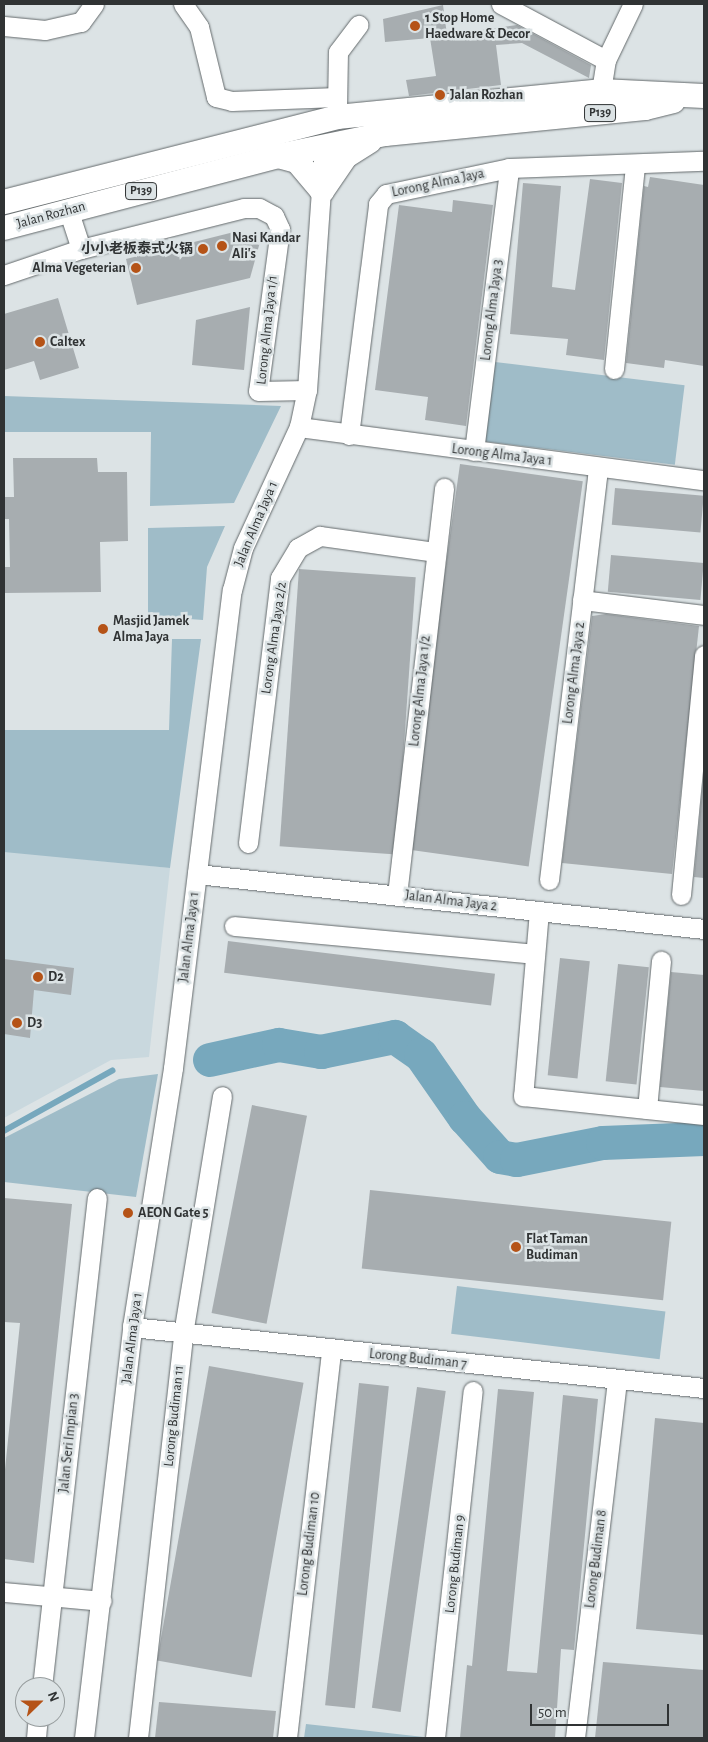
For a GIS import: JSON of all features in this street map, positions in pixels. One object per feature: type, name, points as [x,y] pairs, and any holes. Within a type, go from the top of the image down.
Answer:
[{"type":"main road","name":"Jalan Rozhan","points":[[4,202],[270,132],[337,107],[370,114],[601,91],[696,96]]},
{"type":"main road","name":"Jalan Rozhan","points":[[4,228],[278,156],[385,134],[645,108],[696,96]]},
{"type":"main road","points":[[270,132],[303,131],[324,146],[340,127],[370,114]]},
{"type":"main road","points":[[278,156],[297,161],[322,191],[346,156],[385,134]]},
{"type":"street","points":[[4,26],[46,30],[81,22],[94,4]]},
{"type":"street","points":[[183,4],[199,27],[216,97],[232,101],[337,107],[338,52],[358,24]]},
{"type":"street","points":[[501,4],[606,60]]},
{"type":"street","points":[[601,91],[606,60],[633,4]]},
{"type":"street","name":"Jalan Alma Jaya 1","points":[[84,1738],[102,1601],[132,1327],[173,1068],[237,564],[299,427],[307,390],[324,146]]},
{"type":"street","name":"Lorong Alma Jaya","points":[[349,435],[378,204],[386,194],[399,189],[509,168],[635,167],[704,162]]},
{"type":"street","points":[[614,369],[635,167]]},
{"type":"street","name":"Lorong Alma Jaya 3","points":[[474,451],[509,168]]},
{"type":"street","name":"Lorong Alma Jaya 1/1","points":[[80,249],[244,208],[259,208],[274,216],[280,229],[258,391],[307,390]]},
{"type":"street","points":[[4,275],[80,249],[68,211]]},
{"type":"street","name":"Lorong Alma Jaya 1","points":[[299,427],[704,480]]},
{"type":"street","name":"Lorong Alma Jaya 2","points":[[549,880],[598,467]]},
{"type":"street","name":"Lorong Alma Jaya 1/2","points":[[397,895],[444,488]]},
{"type":"street","name":"Lorong Alma Jaya 2/2","points":[[248,843],[280,578],[298,548],[320,536],[436,552]]},
{"type":"street","points":[[582,600],[704,614]]},
{"type":"street","points":[[681,895],[704,655]]},
{"type":"street","name":"Jalan Alma Jaya 2","points":[[197,874],[704,929]]},
{"type":"street","points":[[539,911],[523,1096],[704,1115]]},
{"type":"street","points":[[234,926],[536,954]]},
{"type":"street","points":[[648,1109],[661,960]]},
{"type":"street","name":"Lorong Budiman 11","points":[[138,1738],[183,1334],[222,1096]]},
{"type":"street","name":"Jalan Seri Impian 3","points":[[43,1677],[97,1198]]},
{"type":"street","name":"Lorong Budiman 7","points":[[132,1327],[332,1350],[704,1388]]},
{"type":"street","name":"Lorong Budiman 10","points":[[287,1738],[332,1350]]},
{"type":"street","name":"Lorong Budiman 8","points":[[575,1738],[617,1379]]},
{"type":"street","name":"Lorong Budiman 9","points":[[435,1738],[473,1390]]},
{"type":"street","points":[[4,1592],[102,1601]]},
{"type":"shaded area","points":[[495,362],[685,385],[675,465],[485,441]]},
{"type":"shaded area","points":[[4,396],[281,406],[234,503],[150,506],[151,432],[4,432]]},
{"type":"shaded area","points":[[225,526],[207,567],[203,620],[148,616],[148,528]]},
{"type":"shaded area","points":[[172,639],[201,639],[170,868],[4,852],[4,730],[169,730]]},
{"type":"shaded area","points":[[4,851],[170,868],[149,1057],[111,1060],[4,1118]]},
{"type":"shaded area","points":[[158,1074],[136,1197],[4,1182],[4,1138],[119,1079]]},
{"type":"shaded area","points":[[457,1286],[665,1312],[660,1359],[451,1334]]},
{"type":"shaded area","points":[[306,1724],[424,1737],[424,1738],[304,1738]]},
{"type":"building","points":[[443,5],[447,35],[517,25],[591,65],[589,78],[522,43],[496,45],[501,85],[409,96],[406,80],[436,76],[430,38],[385,42],[383,19]]},
{"type":"building","points":[[650,177],[704,185],[704,366],[665,360],[664,368],[626,363],[644,186],[648,187]]},
{"type":"building","points":[[590,179],[622,183],[604,360],[566,355],[568,339],[510,334],[523,183],[561,186],[552,287],[575,290]]},
{"type":"building","points":[[453,200],[493,205],[466,426],[425,420],[428,397],[375,390],[399,205],[452,212]]},
{"type":"building","points":[[238,231],[260,242],[250,278],[137,305],[126,259]]},
{"type":"building","points":[[58,298],[79,368],[40,380],[34,361],[4,370],[4,314]]},
{"type":"building","points":[[250,307],[244,370],[192,365],[196,320]]},
{"type":"building","points":[[13,458],[97,458],[98,472],[127,472],[128,541],[100,542],[101,592],[4,593],[4,567],[10,567],[9,519],[4,519],[4,497],[14,497]]},
{"type":"building","points":[[460,464],[583,481],[529,866],[406,849]]},
{"type":"building","points":[[615,488],[704,496],[700,533],[612,525]]},
{"type":"building","points":[[611,555],[704,563],[700,600],[608,592]]},
{"type":"building","points":[[299,569],[416,577],[396,854],[280,846]]},
{"type":"building","points":[[606,614],[699,626],[672,874],[562,863],[592,616]]},
{"type":"building","points":[[704,770],[704,878],[694,877]]},
{"type":"building","points":[[228,941],[495,974],[491,1006],[224,973]]},
{"type":"building","points":[[560,958],[590,961],[578,1078],[548,1075]]},
{"type":"building","points":[[4,959],[74,968],[71,995],[34,990],[30,1038],[4,1034]]},
{"type":"building","points":[[618,964],[649,967],[636,1085],[606,1081]]},
{"type":"building","points":[[671,972],[704,975],[704,1091],[660,1087]]},
{"type":"building","points":[[252,1105],[307,1116],[267,1324],[212,1313]]},
{"type":"building","name":"Flat Taman Budiman","points":[[370,1190],[671,1222],[663,1300],[362,1269]]},
{"type":"building","points":[[4,1198],[72,1204],[34,1563],[4,1559],[4,1479],[20,1323],[4,1322]]},
{"type":"building","points":[[209,1366],[304,1383],[252,1677],[157,1660]]},
{"type":"building","points":[[359,1383],[389,1386],[355,1708],[325,1705]]},
{"type":"building","points":[[417,1387],[446,1391],[401,1712],[372,1708]]},
{"type":"building","points":[[498,1389],[534,1392],[507,1671],[537,1673],[563,1395],[598,1399],[574,1650],[561,1649],[555,1738],[460,1738],[467,1665],[472,1666]]},
{"type":"building","points":[[655,1418],[704,1423],[704,1635],[636,1629]]},
{"type":"building","points":[[603,1662],[704,1670],[704,1738],[595,1738]]},
{"type":"building","points":[[159,1702],[276,1711],[273,1738],[155,1738]]},
{"type":"waterway","points":[[210,1060],[279,1045],[321,1052],[395,1037],[421,1055],[465,1118],[500,1157],[517,1160],[603,1143],[704,1139]]},
{"type":"waterway","points":[[4,1131],[112,1071]]},
{"type":"place","name":"1 Stop Home Haedware & Decor","points":[[415,26]]},
{"type":"place","name":"Jalan Rozhan","points":[[440,95]]},
{"type":"place","name":"Nasi Kandar Ali's","points":[[222,246]]},
{"type":"place","name":"小小老板泰式火锅","points":[[203,249]]},
{"type":"place","name":"Alma Vegeterian","points":[[136,268]]},
{"type":"place","name":"Caltex","points":[[40,342]]},
{"type":"place","name":"Masjid Jamek Alma Jaya","points":[[103,629]]},
{"type":"place","name":"D2","points":[[38,977]]},
{"type":"place","name":"D3","points":[[17,1023]]},
{"type":"place","name":"AEON Gate 5","points":[[128,1213]]},
{"type":"place","name":"Flat Taman Budiman","points":[[516,1247]]}]
